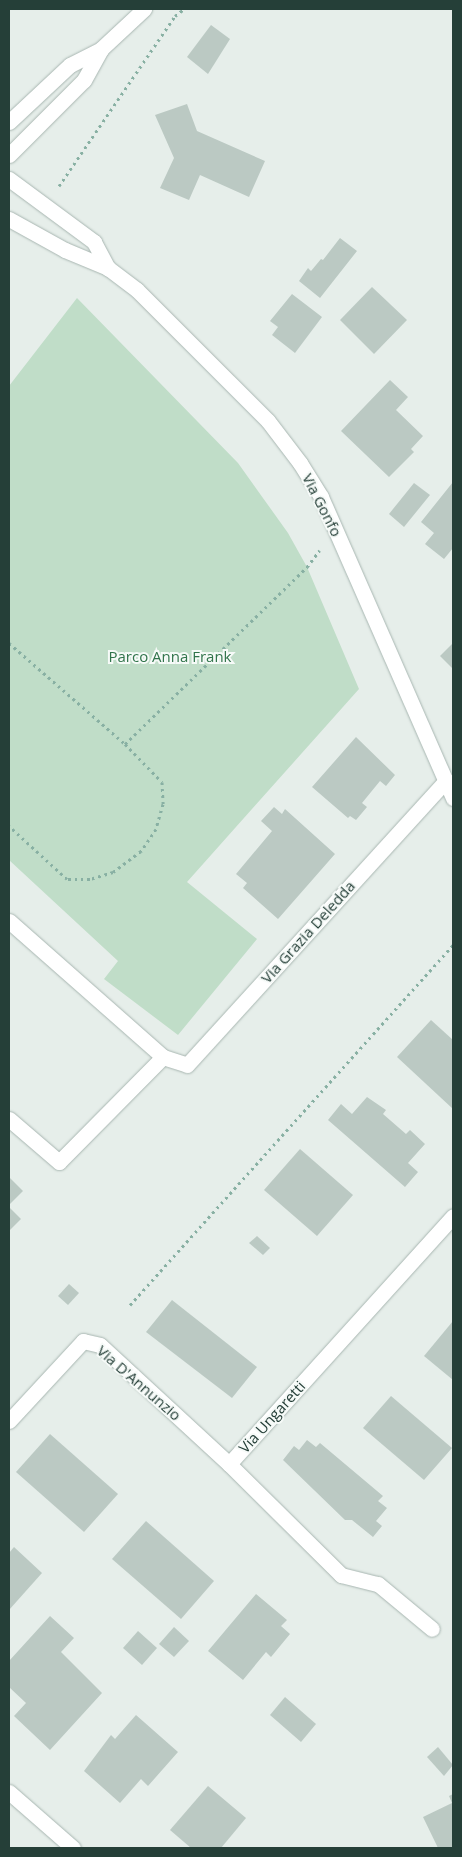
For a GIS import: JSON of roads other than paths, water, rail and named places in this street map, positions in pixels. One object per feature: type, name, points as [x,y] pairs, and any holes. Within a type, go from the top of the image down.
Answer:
[{"type":"street","points":[[9,122],[70,65],[101,49],[144,9]]},
{"type":"street","points":[[9,154],[84,80],[101,49]]},
{"type":"street","name":"Via Gonfo","points":[[9,178],[94,242],[108,268]]},
{"type":"street","name":"Via Gonfo","points":[[9,219],[71,253],[108,268],[137,290],[268,421],[300,463],[336,530],[453,798]]},
{"type":"street","name":"Via Grazia Deledda","points":[[9,921],[163,1056],[187,1065],[446,780]]},
{"type":"street","points":[[9,1119],[59,1162],[163,1056]]},
{"type":"street","name":"Via Ungaretti","points":[[432,1629],[378,1584],[341,1575],[229,1464],[453,1216]]},
{"type":"street","name":"Via D'Annunzio","points":[[9,1421],[83,1341],[100,1345],[229,1464]]},
{"type":"street","points":[[9,1792],[73,1848]]},
{"type":"park label","name":"Parco Anna Frank","points":[[170,657]]}]
